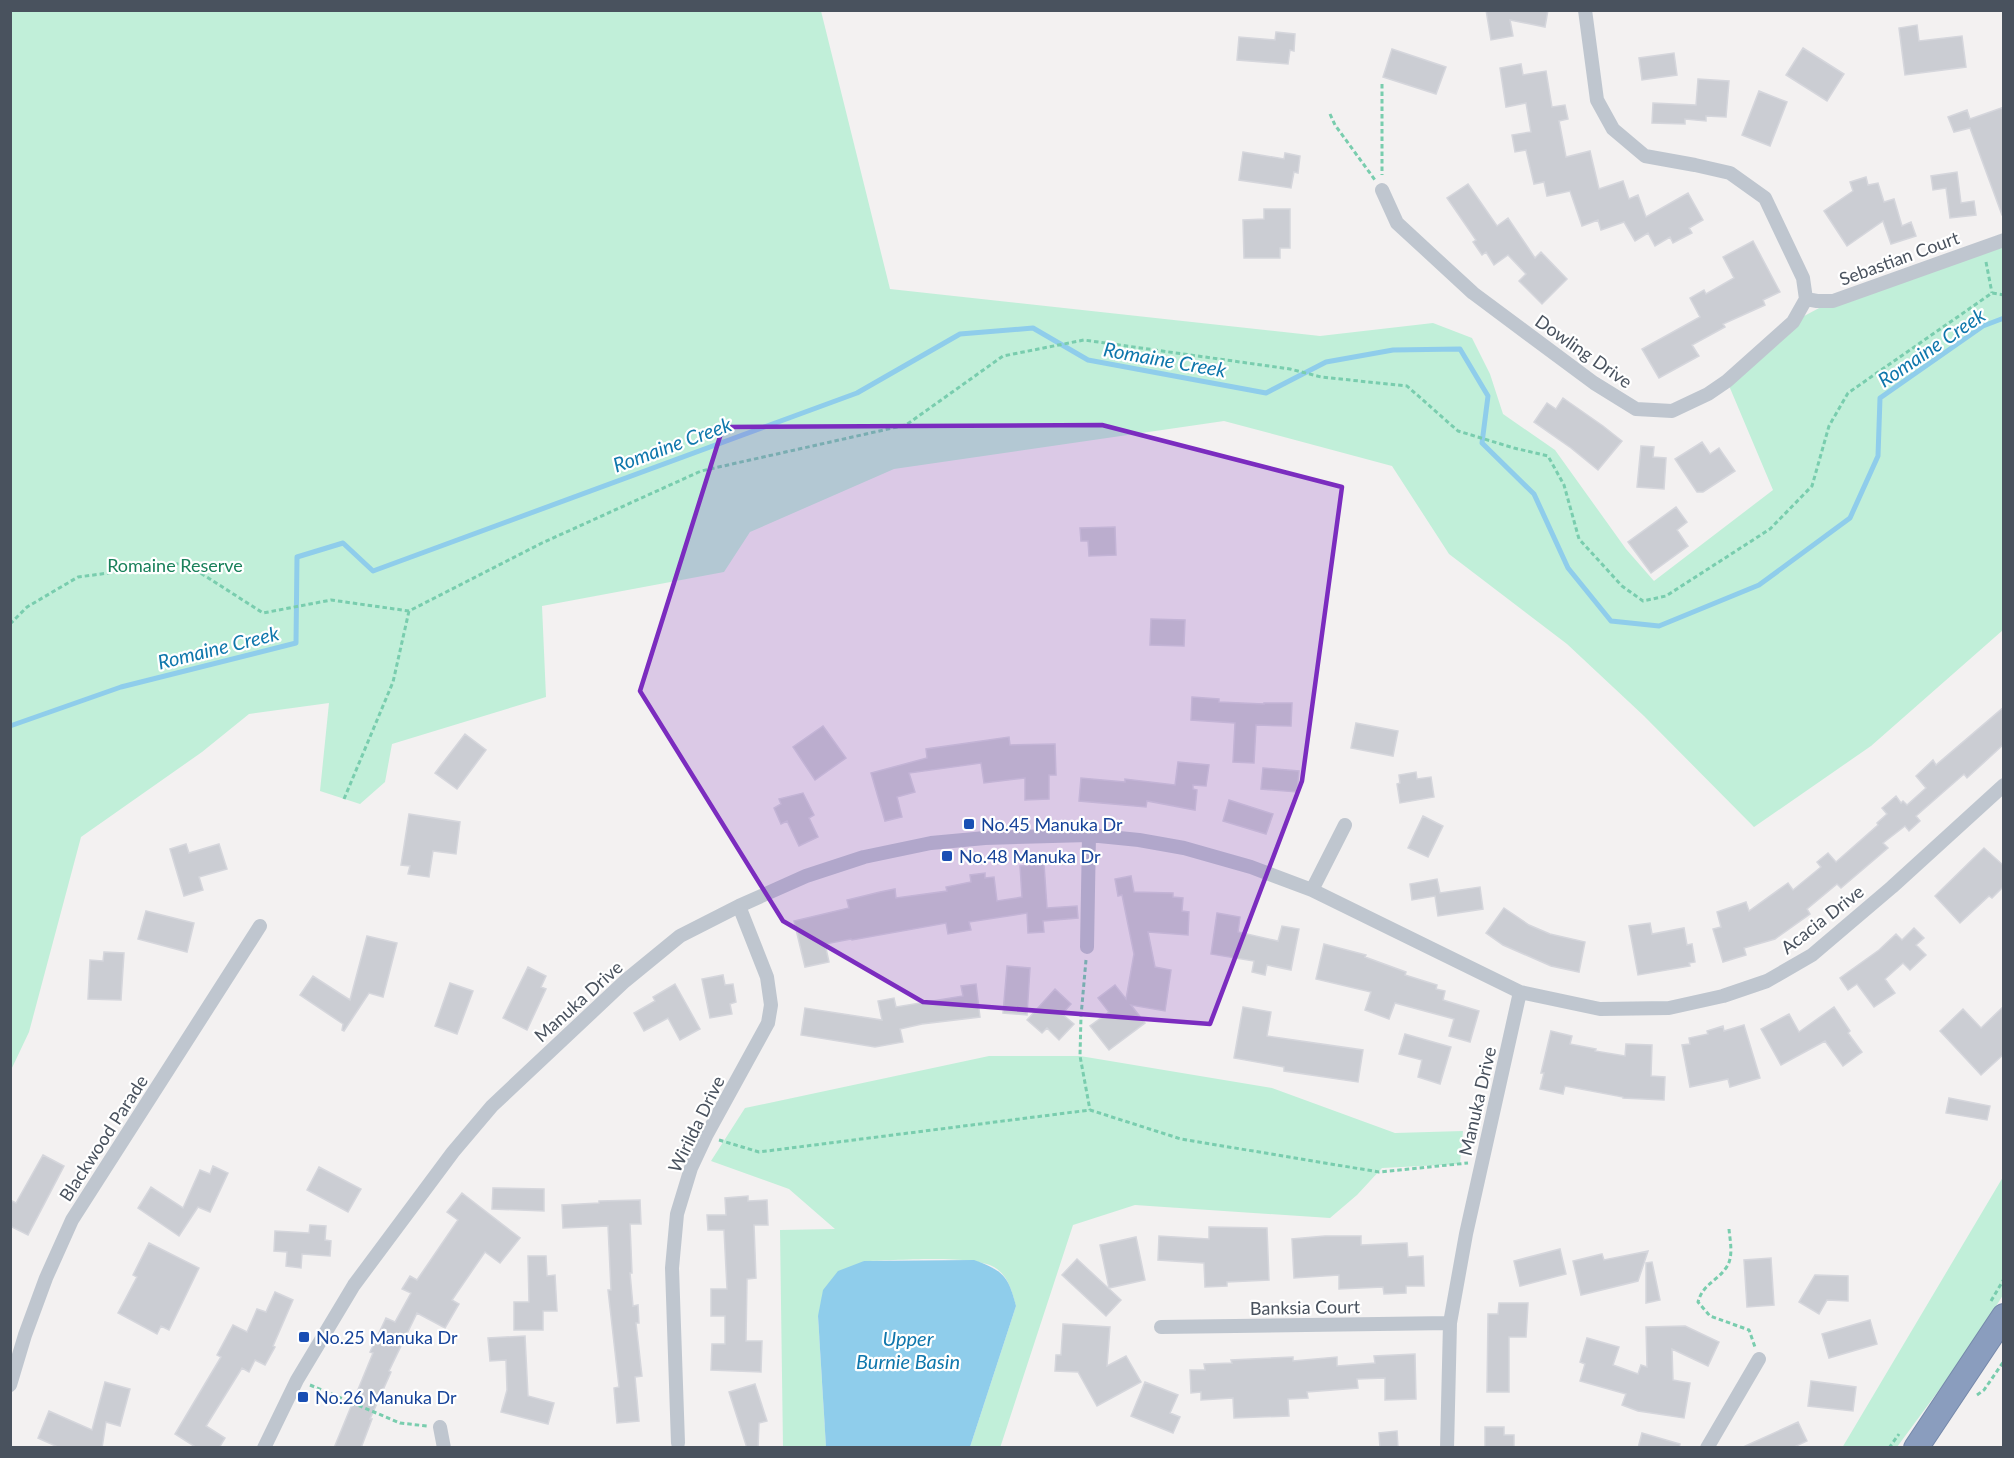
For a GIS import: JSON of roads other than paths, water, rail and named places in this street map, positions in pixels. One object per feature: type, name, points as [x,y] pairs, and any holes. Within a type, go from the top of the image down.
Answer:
[{"type":"highway","points":[[1920,1444],[2004,1316]]},
{"type":"street","points":[[1585,10],[1597,100],[1613,129],[1645,156],[1730,173],[1765,198],[1803,278],[1806,299]]},
{"type":"street","name":"Dowling Drive","points":[[1382,190],[1397,223],[1473,293],[1594,383],[1636,409],[1672,411],[1708,394],[1727,381],[1793,322],[1806,299]]},
{"type":"street","name":"Sebastian Court","points":[[1806,299],[1833,301],[2004,240]]},
{"type":"street","name":"Acacia Drive","points":[[1520,992],[1600,1009],[1669,1008],[1723,996],[1767,981],[1812,955],[1892,887],[2004,785]]},
{"type":"street","points":[[1312,890],[1345,825]]},
{"type":"street","points":[[1087,947],[1089,835]]},
{"type":"street","name":"Manuka Drive","points":[[264,1448],[297,1380],[361,1276],[420,1195],[492,1106],[625,981],[680,936],[806,876],[864,857],[931,843],[985,838],[1089,835],[1184,848],[1251,867],[1312,890],[1520,992],[1466,1234],[1450,1323],[1447,1448]]},
{"type":"street","name":"Wirilda Drive","points":[[678,1443],[672,1268],[677,1214],[691,1168],[768,1023],[771,1005],[767,977],[739,906]]},
{"type":"street","name":"Blackwood Parade","points":[[10,1385],[45,1278],[72,1220],[260,926]]},
{"type":"street","name":"Banksia Court","points":[[1161,1327],[1450,1323]]},
{"type":"street","points":[[1707,1448],[1759,1359]]},
{"type":"street","points":[[441,1427],[444,1448]]},
{"type":"water","name":"Upper Burnie Basin","points":[[974,1260],[998,1271],[1003,1276],[1016,1306],[970,1447],[826,1447],[818,1316],[823,1290],[838,1271],[864,1261]]},
{"type":"waterway","name":"Romaine Creek","points":[[10,726],[121,687],[296,643],[297,557],[343,543],[373,571],[857,393],[960,334],[1033,328],[1088,360],[1266,393],[1326,362],[1393,350],[1460,349],[1488,396],[1482,443],[1534,494],[1568,568],[1611,621],[1659,626],[1759,585],[1850,518],[1878,456],[1880,398],[1983,326],[2004,318]]},
{"type":"place","name":"No.45 Manuka Dr","points":[[969,824]]},
{"type":"place","name":"No.48 Manuka Dr","points":[[947,856]]},
{"type":"place","name":"No.25 Manuka Dr","points":[[304,1337]]},
{"type":"place","name":"No.26 Manuka Dr","points":[[303,1397]]},
{"type":"park label","name":"Romaine Reserve","points":[[175,565]]}]
